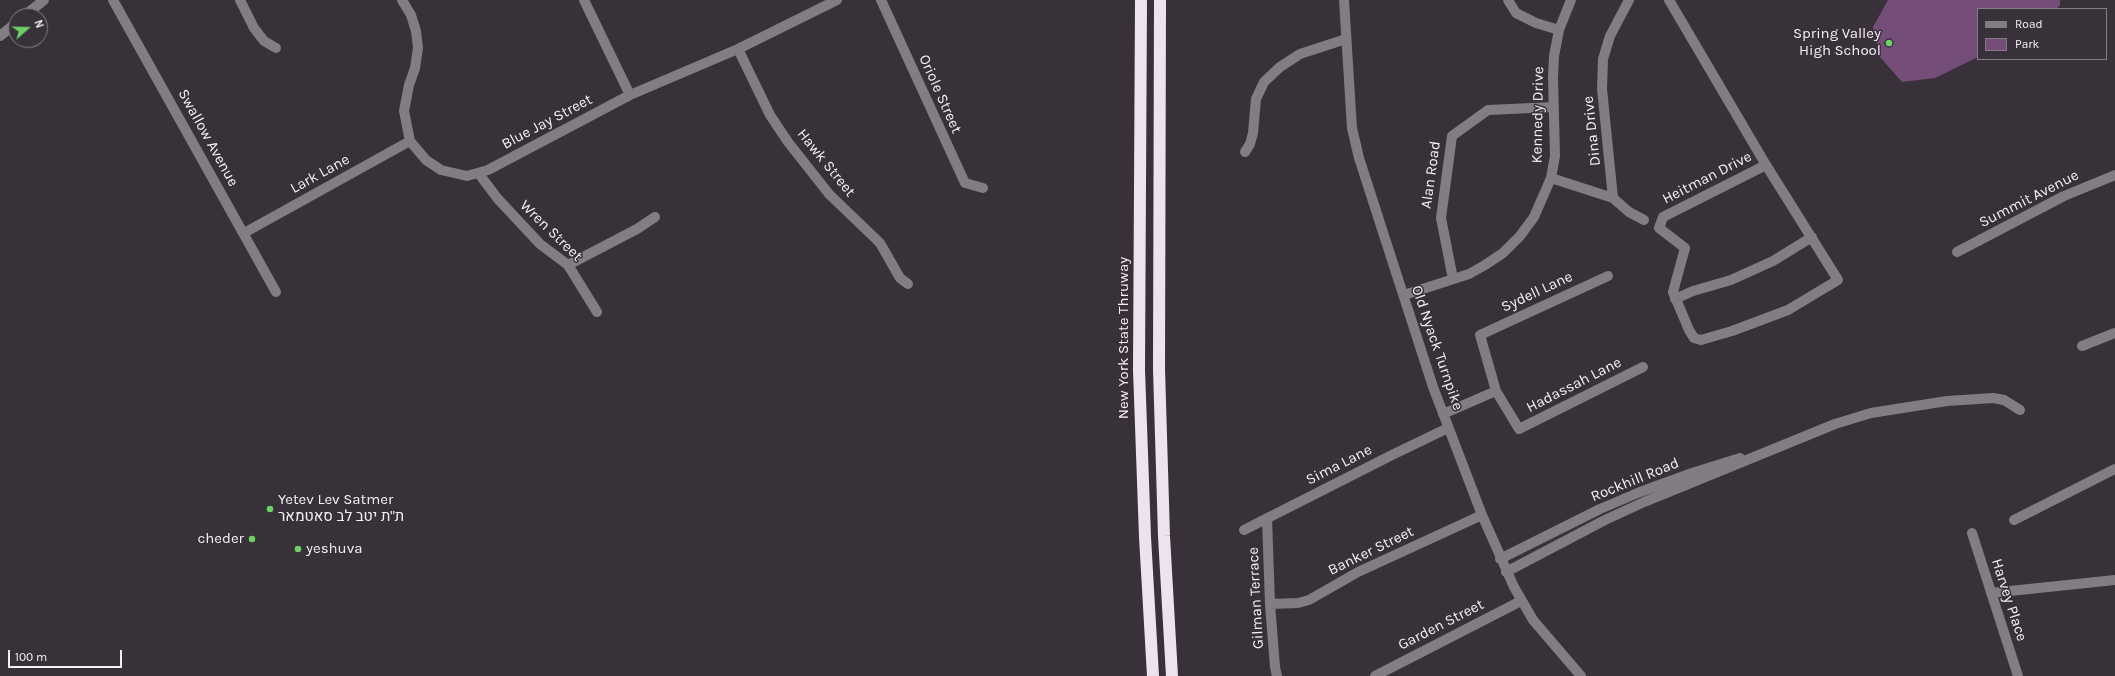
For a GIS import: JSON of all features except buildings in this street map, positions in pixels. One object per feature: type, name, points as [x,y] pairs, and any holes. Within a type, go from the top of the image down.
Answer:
[{"type":"highway","name":"New York State Thruway","points":[[1141,0],[1139,370],[1144,537],[1153,676]]},
{"type":"highway","points":[[1160,0],[1159,369],[1164,543],[1172,676]]},
{"type":"street","points":[[34,8],[44,0]]},
{"type":"street","name":"Swallow Avenue","points":[[113,0],[276,292]]},
{"type":"street","points":[[240,0],[254,28],[264,41],[276,48]]},
{"type":"street","name":"Blue Jay Street","points":[[402,0],[411,15],[416,30],[418,48],[416,68],[409,85],[404,111],[410,141],[426,160],[441,170],[467,176],[479,174],[630,95],[738,49],[837,0]]},
{"type":"street","points":[[584,0],[630,95]]},
{"type":"street","name":"Oriole Street","points":[[881,0],[965,182],[983,188]]},
{"type":"street","name":"Old Nyack Turnpike","points":[[1344,0],[1352,128],[1359,158],[1443,414],[1500,559],[1521,601],[1533,620],[1581,676]]},
{"type":"street","points":[[1508,0],[1516,13],[1536,23],[1559,30]]},
{"type":"street","name":"Kennedy Drive","points":[[1404,295],[1453,279],[1485,265],[1503,253],[1520,236],[1534,217],[1551,178],[1555,156],[1554,56],[1559,30],[1571,0]]},
{"type":"street","name":"Dina Drive","points":[[1551,178],[1614,198],[1602,89],[1603,59],[1610,36],[1629,0]]},
{"type":"street","name":"Heitman Drive","points":[[1669,0],[1766,165],[1838,280],[1788,310],[1732,331],[1701,340],[1694,338],[1689,330],[1673,292],[1685,248],[1659,228],[1663,217],[1766,165]]},
{"type":"street","points":[[0,36],[8,30]]},
{"type":"street","points":[[1245,152],[1250,144],[1253,133],[1256,99],[1264,82],[1280,67],[1300,54],[1346,38]]},
{"type":"street","name":"Hawk Street","points":[[738,49],[770,115],[788,142],[830,194],[880,243],[900,278],[908,284]]},
{"type":"street","name":"Alan Road","points":[[1453,279],[1440,218],[1452,136],[1488,110],[1554,107]]},
{"type":"street","name":"Lark Lane","points":[[244,233],[410,141]]},
{"type":"street","name":"Wren Street","points":[[479,174],[498,199],[540,244],[568,265],[596,312]]},
{"type":"street","name":"Summit Avenue","points":[[1957,252],[2064,196],[2115,175]]},
{"type":"street","points":[[1614,198],[1626,209],[1644,220]]},
{"type":"street","points":[[568,265],[637,229],[655,217]]},
{"type":"street","points":[[1676,299],[1693,291],[1731,280],[1766,264],[1812,237]]},
{"type":"street","name":"Sydell Lane","points":[[1496,391],[1480,335],[1608,276]]},
{"type":"street","points":[[2082,346],[2115,333]]},
{"type":"street","name":"Hadassah Lane","points":[[1496,391],[1519,429],[1642,367]]},
{"type":"street","points":[[1443,414],[1496,391]]},
{"type":"street","name":"Rockhill Road","points":[[1506,572],[1605,520],[1644,502],[1788,445],[1835,424],[1872,413],[1947,401],[1993,398],[2004,400],[2020,410]]},
{"type":"street","name":"Sima Lane","points":[[1244,530],[1448,428]]},
{"type":"street","name":"Rockhill Road","points":[[1500,559],[1600,509],[1640,492],[1692,472],[1788,445]]},
{"type":"street","points":[[2014,520],[2115,469]]},
{"type":"street","name":"Banker Street","points":[[1270,604],[1298,603],[1309,600],[1358,572],[1482,515]]},
{"type":"street","name":"Gilman Terrace","points":[[1267,518],[1270,604],[1277,676]]},
{"type":"street","name":"Harvey Place","points":[[1972,533],[2018,676]]},
{"type":"street","points":[[1991,593],[2115,580]]},
{"type":"street","name":"Garden Street","points":[[1375,676],[1521,601]]},
{"type":"green space","points":[[1888,0],[2060,0],[2060,5],[2057,8],[1977,8],[1977,57],[1935,78],[1902,82],[1880,57],[1873,27]]},
{"type":"place","name":"Spring Valley High School","points":[[1889,43]]},
{"type":"place","name":"Yetev Lev Satmer ת\"ת יטב לב סאטמאר","points":[[270,509]]},
{"type":"place","name":"cheder","points":[[252,539]]},
{"type":"place","name":"yeshuva","points":[[298,549]]}]
